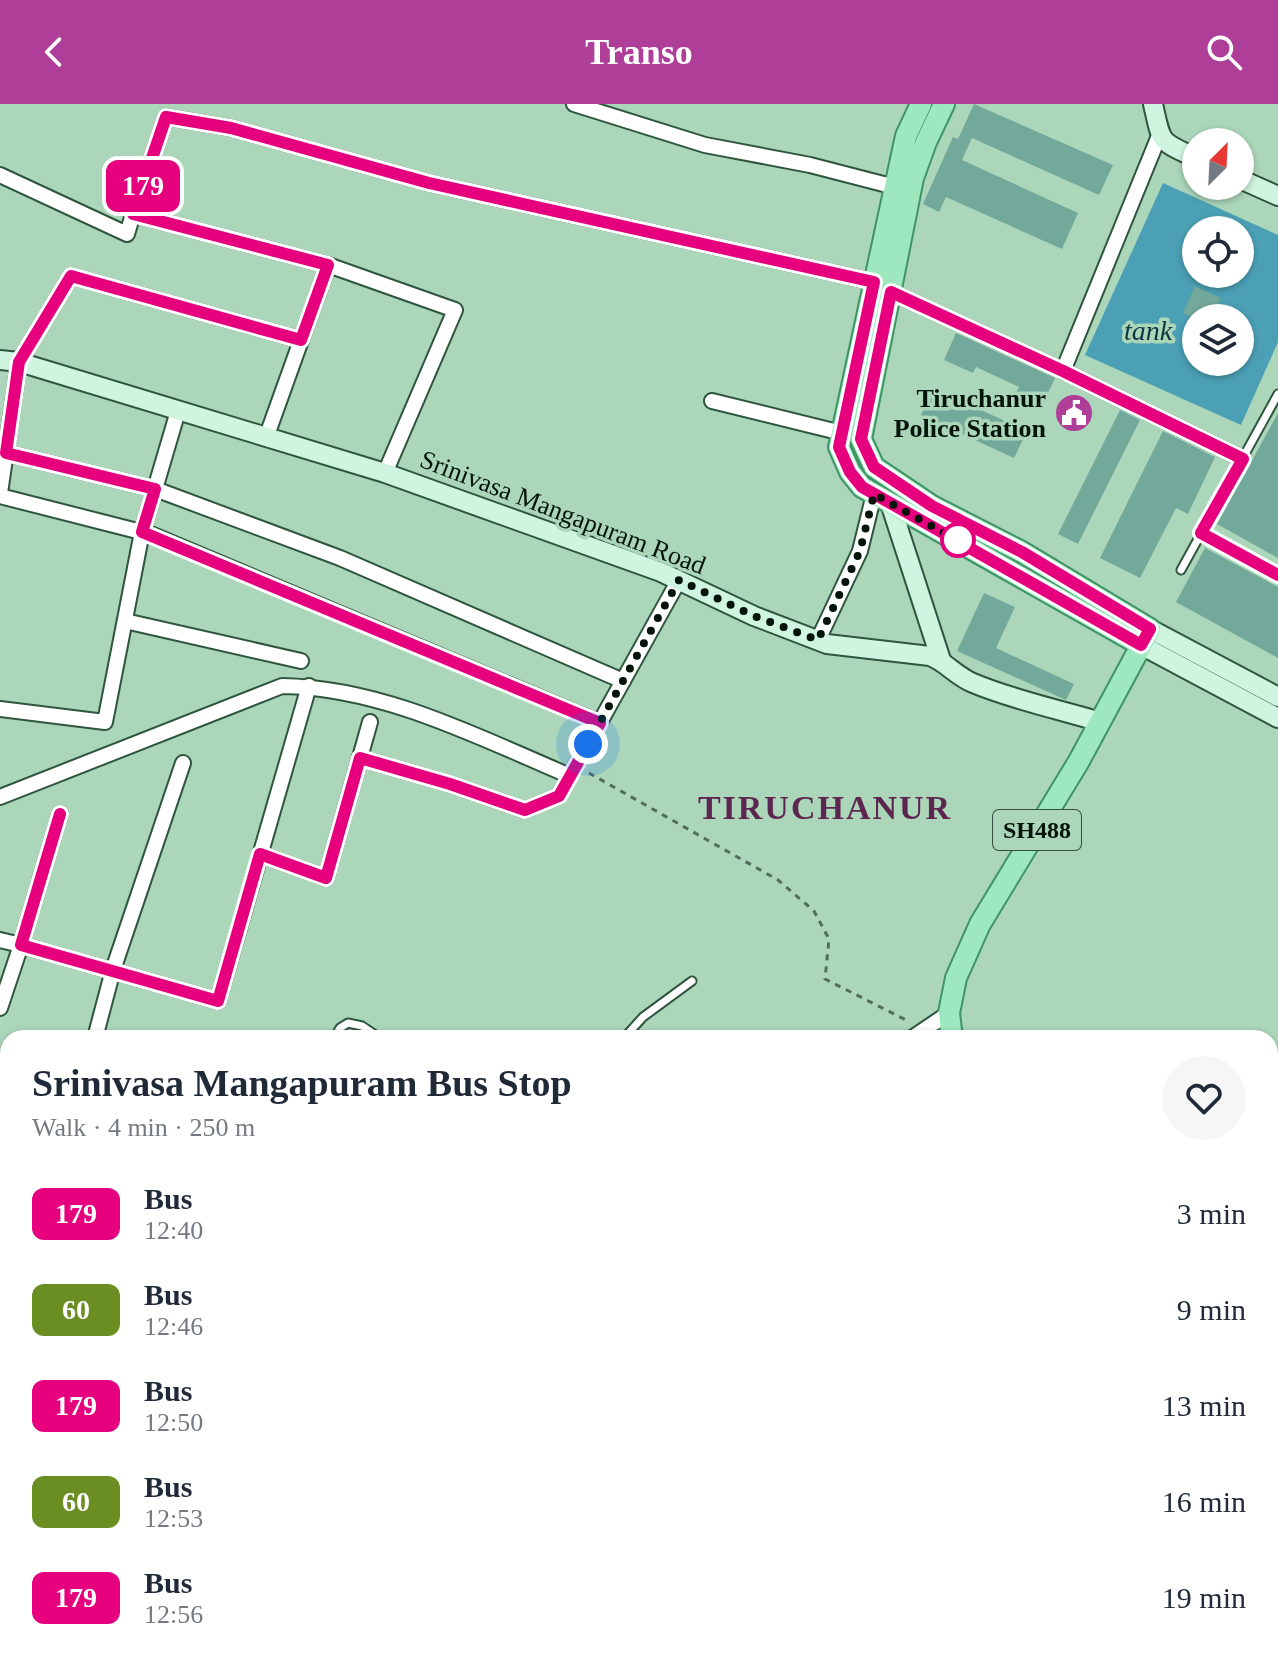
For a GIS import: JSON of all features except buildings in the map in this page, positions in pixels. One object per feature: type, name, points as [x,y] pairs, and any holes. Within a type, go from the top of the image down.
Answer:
[{"type":"main road","points":[[921,104],[906,136],[895,187],[861,439],[874,467],[932,506],[1022,552],[1149,630]]},
{"type":"main road","points":[[944,104],[913,178],[839,447],[850,472],[862,487],[1149,630]]},
{"type":"main road","name":"SH488","points":[[951,1030],[949,1013],[956,978],[980,924],[1100,722],[1149,630]]},
{"type":"street","points":[[574,104],[705,145],[810,165],[895,187]]},
{"type":"street","points":[[1153,104],[1159,136],[1166,145],[1182,152]]},
{"type":"street","points":[[0,175],[127,234],[166,117],[231,128],[429,183],[883,287],[1243,459]]},
{"type":"street","points":[[1063,371],[1159,136]]},
{"type":"street","points":[[1254,185],[1278,196]]},
{"type":"street","points":[[133,214],[328,265],[455,310],[385,473]]},
{"type":"street","points":[[266,438],[328,265]]},
{"type":"street","points":[[301,340],[71,276],[9,361],[6,453],[0,495],[142,532],[600,723]]},
{"type":"street","name":"Srinivasa Mangapuram Road","points":[[9,361],[385,473],[679,580],[754,616],[827,644],[930,656],[974,683],[1100,722]]},
{"type":"street","points":[[712,401],[842,433]]},
{"type":"street","points":[[0,709],[105,722],[142,532],[178,411]]},
{"type":"street","points":[[6,453],[155,489],[340,558],[623,681]]},
{"type":"street","points":[[818,640],[882,498]]},
{"type":"street","points":[[882,498],[941,660]]},
{"type":"street","points":[[360,758],[525,810],[559,796],[679,580]]},
{"type":"street","points":[[125,621],[301,661]]},
{"type":"street","points":[[1149,630],[1278,697]]},
{"type":"street","points":[[1149,630],[1278,718]]},
{"type":"street","points":[[0,797],[282,686],[309,686],[409,708],[573,771]]},
{"type":"street","points":[[0,940],[218,1001],[309,686]]},
{"type":"street","points":[[260,854],[326,878],[370,722]]},
{"type":"street","points":[[97,1030],[113,970],[183,763]]},
{"type":"street","points":[[0,1008],[60,814]]},
{"type":"street","points":[[924,1030],[949,1013]]},
{"type":"lane","points":[[1181,570],[1278,394]]},
{"type":"lane","points":[[1201,533],[1278,575]]},
{"type":"lane","points":[[631,1030],[643,1017],[692,981]]},
{"type":"lane","points":[[339,1030],[348,1023],[368,1030]]},
{"type":"path","points":[[573,771],[778,880],[814,911],[829,939],[825,979],[911,1030]]},
{"type":"water","name":"tank","points":[[1163,183],[1182,192],[1182,200],[1201,200],[1236,216],[1182,216],[1182,288],[1254,288],[1254,224],[1278,235],[1278,342],[1241,425],[1085,355]]},
{"type":"bus line","name":"179","points":[[60,814],[21,945],[218,1001],[260,854],[326,878],[360,758],[525,810],[559,796],[600,723],[142,532],[155,489],[6,453],[19,362],[71,276],[301,340],[328,265],[133,214],[166,117],[231,128],[429,183],[874,282],[839,447],[850,472],[862,487],[1141,645],[1150,629],[1022,552],[932,506],[874,467],[861,439],[891,292],[1243,459],[1201,533],[1278,575]]},
{"type":"place","name":"Tiruchanur Police Station","points":[[1074,413]]},
{"type":"district","name":"TIRUCHANUR","points":[[825,807]]},
{"type":"route","points":[[588,744],[679,580],[754,616],[818,640],[860,551],[874,494],[964,544],[958,540]]}]
